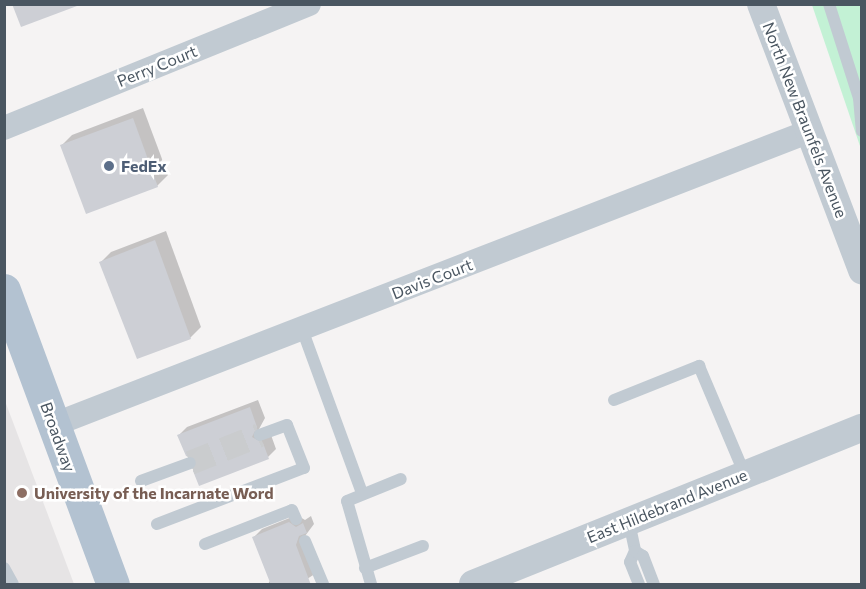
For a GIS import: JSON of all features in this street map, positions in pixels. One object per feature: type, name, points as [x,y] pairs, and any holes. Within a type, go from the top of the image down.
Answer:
[{"type":"main road","name":"Broadway","points":[[4,290],[113,585]]},
{"type":"street","name":"Perry Court","points":[[4,128],[309,4]]},
{"type":"street","name":"North New Braunfels Avenue","points":[[761,4],[861,270]]},
{"type":"street","name":"Davis Court","points":[[53,425],[810,131]]},
{"type":"street","name":"East Hildebrand Avenue","points":[[473,585],[861,428]]},
{"type":"lane","points":[[829,4],[860,100],[861,131]]},
{"type":"lane","points":[[302,329],[363,493]]},
{"type":"lane","points":[[614,400],[699,366],[745,475]]},
{"type":"lane","points":[[157,525],[303,468],[287,425],[260,435]]},
{"type":"lane","points":[[141,481],[189,463]]},
{"type":"lane","points":[[371,585],[345,507],[346,501],[401,479]]},
{"type":"lane","points":[[205,544],[292,510],[296,519]]},
{"type":"lane","points":[[629,522],[635,551],[630,562],[639,585]]},
{"type":"lane","points":[[305,542],[323,585]]},
{"type":"lane","points":[[365,568],[423,546]]},
{"type":"lane","points":[[635,551],[643,556],[654,585]]},
{"type":"lane","points":[[4,568],[13,585]]},
{"type":"shaded area","name":"University of the Incarnate Word","points":[[5,401],[74,584],[5,584]]},
{"type":"green space","points":[[812,5],[861,5],[861,149]]},
{"type":"building","points":[[12,4],[76,4],[77,6],[21,27]]},
{"type":"building","name":"FedEx","points":[[133,118],[158,187],[86,214],[60,145]]},
{"type":"building","points":[[155,240],[191,339],[137,359],[99,262]]},
{"type":"building","points":[[250,407],[257,427],[252,437],[263,443],[269,459],[199,486],[193,471],[197,460],[186,456],[177,435]]},
{"type":"building","points":[[289,522],[296,527],[303,523],[307,533],[299,536],[296,545],[311,585],[271,585],[252,537]]},
{"type":"tunnel","points":[[190,463],[260,435]]},
{"type":"place","name":"FedEx","points":[[109,166]]},
{"type":"place","name":"University of the Incarnate Word","points":[[22,493]]}]
